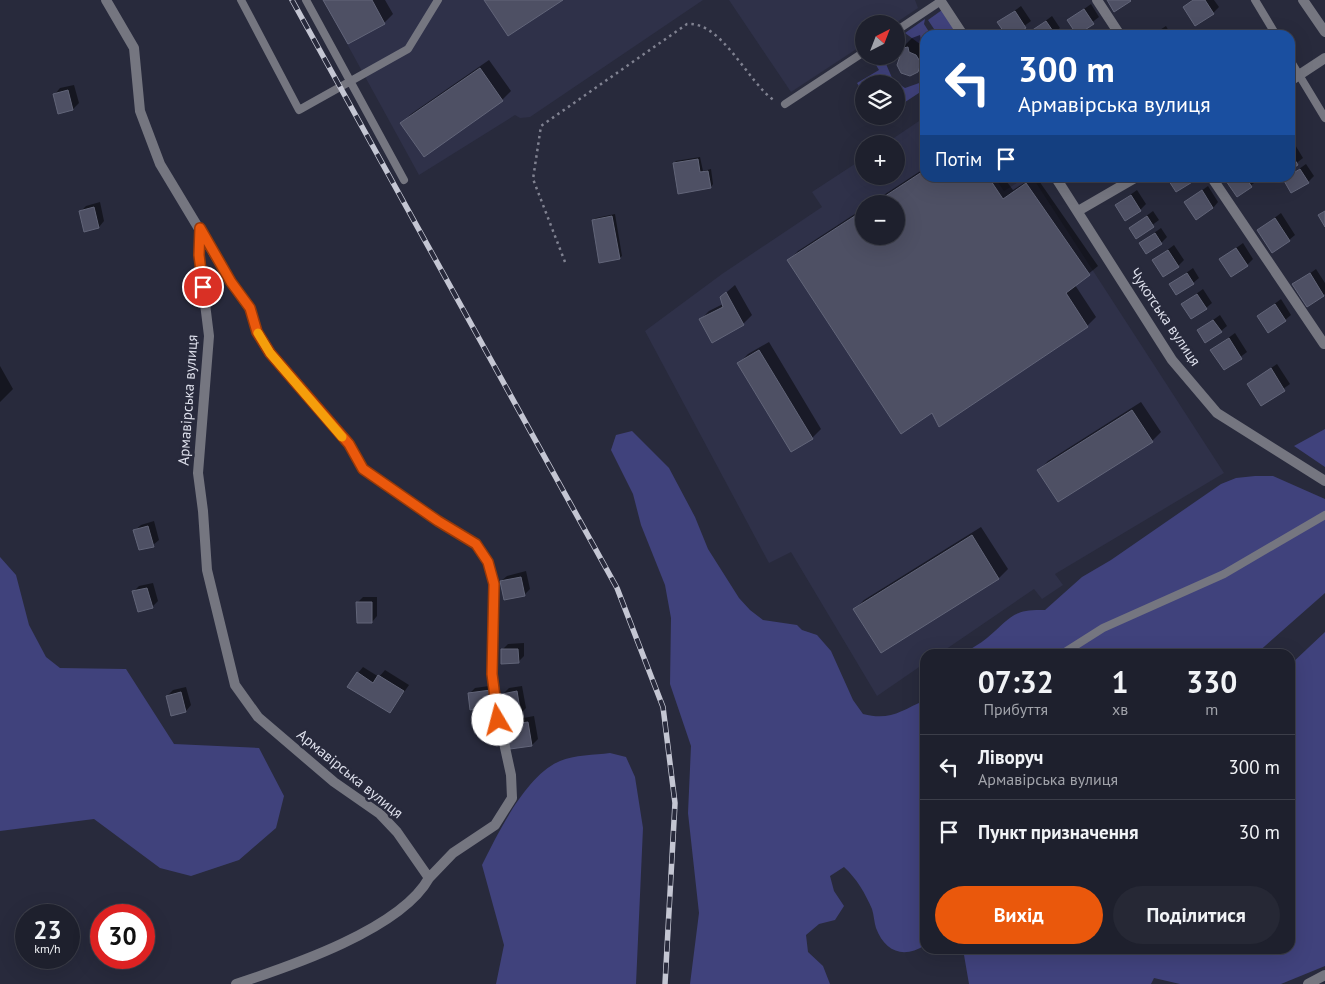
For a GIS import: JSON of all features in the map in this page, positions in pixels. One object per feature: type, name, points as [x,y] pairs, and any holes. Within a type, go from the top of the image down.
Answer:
[{"type":"street","points":[[106,0],[134,48],[140,111],[160,164],[231,282],[250,308],[257,332],[270,353],[349,444],[363,469],[438,521],[476,544],[488,562],[494,584],[492,674],[498,720],[511,776],[512,798],[495,825],[453,854],[429,878],[421,892],[396,915],[352,939],[236,984]]},
{"type":"street","points":[[1098,0],[1117,30]]},
{"type":"street","points":[[1303,0],[1325,32]]},
{"type":"street","points":[[941,1],[960,30]]},
{"type":"street","points":[[1295,77],[1325,58]]},
{"type":"street","name":"Чукотська вулиця","points":[[1059,182],[1172,360],[1217,413],[1325,481]]},
{"type":"street","points":[[1078,212],[1127,182]]},
{"type":"street","points":[[1215,182],[1324,344]]},
{"type":"street","name":"Армавірська вулиця","points":[[200,228],[199,255],[210,336],[200,423],[198,472],[207,570],[235,685],[258,717],[334,782],[380,814],[398,832],[429,878]]},
{"type":"street","points":[[1308,984],[1325,975]]},
{"type":"lane","points":[[241,0],[299,110],[408,49],[438,0]]},
{"type":"lane","points":[[306,0],[404,180]]},
{"type":"lane","points":[[1255,0],[1273,30]]},
{"type":"lane","points":[[905,25],[941,1]]},
{"type":"lane","points":[[785,104],[855,58]]},
{"type":"lane","points":[[1295,79],[1325,118]]},
{"type":"lane","points":[[1070,649],[1103,628],[1224,574],[1325,515]]},
{"type":"path","points":[[565,262],[534,179],[541,126],[687,24],[695,23],[708,30],[722,42],[773,100],[785,104]]},
{"type":"shaded area","points":[[323,0],[703,0],[530,117],[520,118],[515,115],[419,175]]},
{"type":"shaded area","points":[[729,0],[915,0],[918,8],[905,17],[905,15],[855,15],[855,50],[791,92]]},
{"type":"shaded area","points":[[942,10],[956,30],[935,30],[928,20]]},
{"type":"shaded area","points":[[925,19],[924,24],[928,30],[920,30],[920,44],[905,33]]},
{"type":"shaded area","points":[[876,65],[886,65],[891,75],[871,75],[879,70]]},
{"type":"shaded area","points":[[920,83],[920,92],[905,102],[905,88]]},
{"type":"shaded area","points":[[920,120],[920,182],[998,182],[1004,191],[1019,182],[1036,182],[1224,473],[1055,574],[1063,585],[1042,599],[1034,589],[946,649],[920,649],[920,666],[877,696],[791,552],[769,563],[645,331],[722,274],[822,207],[812,192],[855,164],[855,185],[905,185],[905,135],[898,135]]},
{"type":"shaded area","points":[[1325,429],[1325,467],[1294,446]]},
{"type":"shaded area","points":[[632,431],[669,468],[695,517],[708,549],[739,598],[750,610],[763,620],[797,625],[802,630],[817,635],[831,651],[853,700],[863,714],[888,716],[920,702],[920,948],[910,952],[903,952],[896,951],[884,943],[876,928],[872,909],[866,897],[857,881],[844,867],[830,876],[834,891],[844,906],[835,920],[819,924],[806,935],[808,952],[823,966],[830,984],[690,984],[699,913],[688,813],[691,746],[670,684],[671,618],[665,585],[641,525],[633,494],[611,450],[616,435]]},
{"type":"shaded area","points":[[1273,476],[1325,499],[1325,593],[1262,649],[971,649],[1012,616],[1025,611],[1045,610],[1082,577],[1111,560],[1221,484],[1236,478]]},
{"type":"shaded area","points":[[0,557],[16,575],[29,625],[46,657],[60,668],[126,669],[174,744],[259,748],[284,796],[276,828],[239,860],[191,876],[160,868],[94,819],[0,831]]},
{"type":"shaded area","points":[[1325,632],[1325,966],[1281,984],[1180,984],[1154,978],[1151,984],[969,984],[964,954],[1295,954],[1295,660]]},
{"type":"shaded area","points":[[610,753],[626,757],[635,777],[643,828],[636,984],[496,984],[504,945],[482,865],[514,806],[536,779],[548,768],[560,761],[572,758]]},
{"type":"building","points":[[323,0],[372,0],[385,24],[348,44]]},
{"type":"building","points":[[484,0],[563,0],[508,36]]},
{"type":"building","points":[[1107,0],[1130,0],[1131,1],[1114,12]]},
{"type":"building","points":[[1193,0],[1205,0],[1214,14],[1195,26],[1183,7]]},
{"type":"building","points":[[1084,9],[1094,24],[1085,30],[1074,30],[1067,20]]},
{"type":"building","points":[[1015,11],[1026,28],[1023,30],[1003,30],[997,22]]},
{"type":"building","points":[[1046,21],[1052,30],[1032,30]]},
{"type":"building","points":[[908,47],[909,52],[916,55],[920,61],[920,66],[918,72],[910,76],[901,73],[897,65],[905,65],[905,48]]},
{"type":"building","points":[[480,68],[503,101],[424,157],[400,123]]},
{"type":"building","points":[[68,90],[73,110],[58,114],[53,94]]},
{"type":"building","points":[[698,159],[700,172],[708,171],[711,188],[678,194],[673,163]]},
{"type":"building","points":[[1300,169],[1309,183],[1291,193],[1285,182],[1295,182],[1295,172]]},
{"type":"building","points":[[920,173],[920,182],[992,182],[1003,199],[1026,183],[1090,275],[1066,293],[1088,327],[939,427],[932,413],[901,434],[787,260],[855,216],[855,245],[905,245],[905,195],[887,195],[905,185],[905,183]]},
{"type":"building","points":[[1170,182],[1192,182],[1176,192]]},
{"type":"building","points":[[1227,182],[1249,182],[1252,187],[1237,197]]},
{"type":"building","points":[[1202,190],[1213,208],[1196,220],[1184,202]]},
{"type":"building","points":[[1131,195],[1141,211],[1125,221],[1115,205]]},
{"type":"building","points":[[94,207],[99,228],[84,232],[79,211]]},
{"type":"building","points":[[1325,211],[1325,227],[1318,215]]},
{"type":"building","points":[[612,216],[620,259],[599,263],[592,220]]},
{"type":"building","points":[[1147,216],[1154,227],[1136,239],[1129,228]]},
{"type":"building","points":[[1275,218],[1290,241],[1272,253],[1257,230]]},
{"type":"building","points":[[1155,233],[1162,244],[1146,254],[1139,243]]},
{"type":"building","points":[[1236,248],[1248,266],[1231,277],[1219,259]]},
{"type":"building","points":[[1168,250],[1179,267],[1163,277],[1152,260]]},
{"type":"building","points":[[1187,273],[1194,284],[1176,295],[1169,284]]},
{"type":"building","points":[[1310,273],[1324,296],[1307,307],[1292,284]]},
{"type":"building","points":[[726,292],[744,325],[712,343],[699,319],[723,307],[720,297]]},
{"type":"building","points":[[1197,294],[1207,309],[1191,319],[1181,304]]},
{"type":"building","points":[[1275,304],[1286,321],[1268,333],[1257,316]]},
{"type":"building","points":[[1213,320],[1222,332],[1205,343],[1197,330]]},
{"type":"building","points":[[1229,338],[1242,359],[1224,370],[1210,350]]},
{"type":"building","points":[[759,350],[813,439],[791,452],[737,363]]},
{"type":"building","points":[[1271,368],[1285,391],[1261,406],[1247,384]]},
{"type":"building","points":[[1132,410],[1153,442],[1058,502],[1037,470]]},
{"type":"building","points":[[148,526],[154,547],[139,550],[133,530]]},
{"type":"building","points":[[972,535],[999,579],[881,653],[853,609]]},
{"type":"building","points":[[521,577],[525,596],[504,600],[500,581]]},
{"type":"building","points":[[147,588],[153,608],[138,612],[132,591]]},
{"type":"building","points":[[356,602],[372,602],[372,623],[357,623]]},
{"type":"building","points":[[501,649],[518,649],[519,663],[501,664]]},
{"type":"building","points":[[357,672],[373,683],[378,675],[404,691],[390,713],[347,687]]},
{"type":"building","points":[[491,690],[494,714],[477,716],[476,709],[470,710],[468,693]]},
{"type":"building","points":[[517,691],[521,715],[506,718],[502,694]]},
{"type":"building","points":[[181,692],[186,712],[171,716],[166,696]]},
{"type":"building","points":[[528,722],[532,746],[510,749],[506,725]]},
{"type":"railway","points":[[292,0],[617,588],[663,707],[675,803],[665,984]]},
{"type":"slow traffic","points":[[258,333],[270,353],[342,437]]},
{"type":"route","points":[[203,287],[199,255],[200,228],[231,282],[250,308],[257,332],[270,353],[349,444],[363,469],[438,521],[476,544],[488,562],[494,584],[492,674],[498,720]]}]
